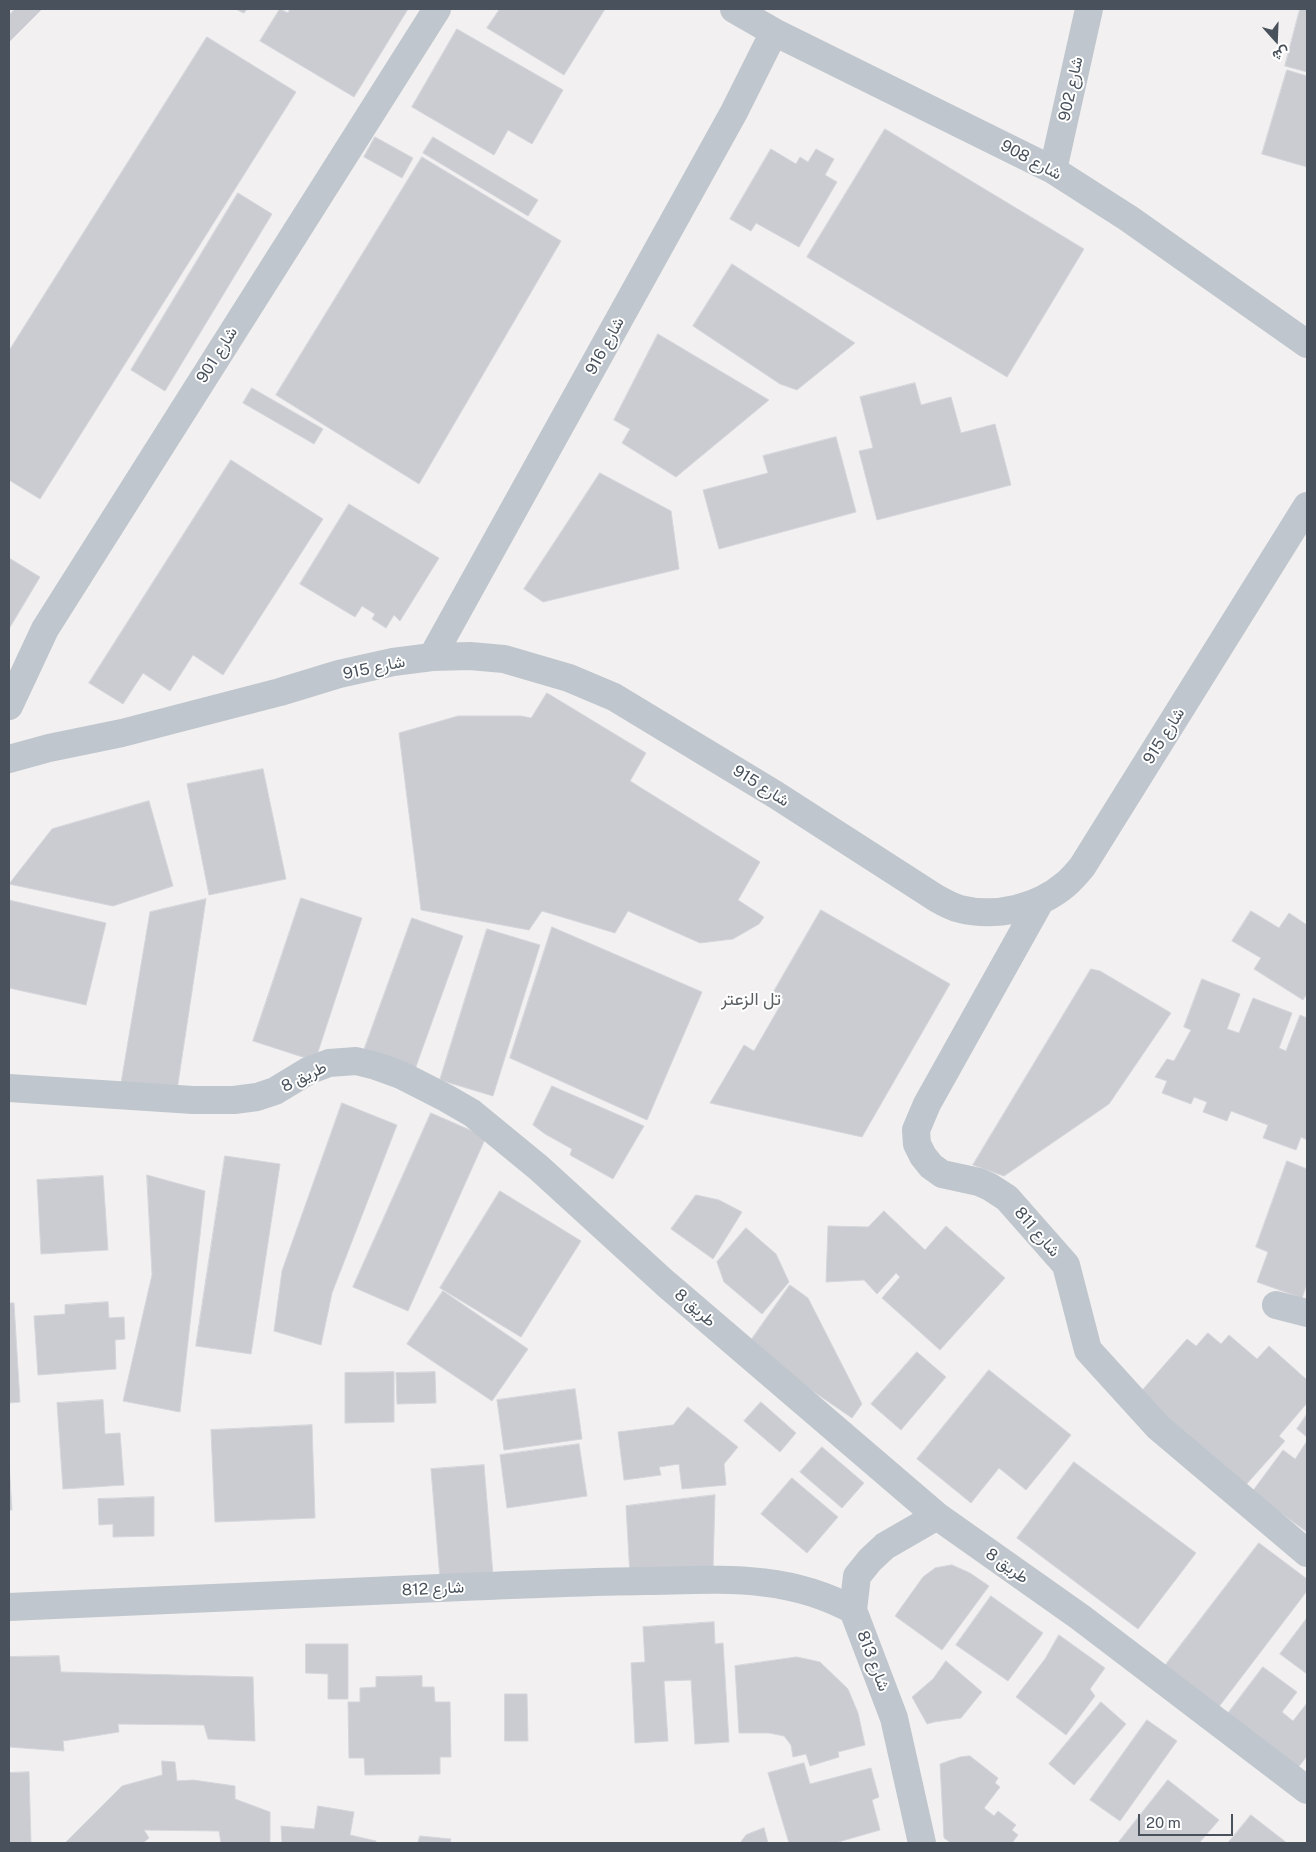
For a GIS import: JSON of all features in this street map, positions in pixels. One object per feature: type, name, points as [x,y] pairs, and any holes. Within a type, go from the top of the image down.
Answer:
[{"type":"street","name":"شارع 901","points":[[9,706],[50,621],[437,9]]},
{"type":"street","name":"شارع 908","points":[[734,9],[774,32],[1053,170],[1128,218],[1307,344]]},
{"type":"street","name":"شارع 902","points":[[1053,170],[1089,9]]},
{"type":"street","name":"شارع 916","points":[[432,657],[734,112],[774,32]]},
{"type":"street","name":"شارع 915","points":[[9,759],[49,748],[132,731],[339,674],[393,662],[432,657],[470,656],[504,659],[569,678],[614,697],[776,795],[936,898],[959,909],[984,913],[1016,910],[1041,900],[1066,885],[1082,867],[1307,506]]},
{"type":"street","name":"شارع 811","points":[[1041,900],[927,1104],[916,1130],[917,1144],[931,1166],[942,1174],[978,1182],[1007,1198],[1066,1265],[1088,1350],[1158,1428],[1307,1552]]},
{"type":"street","name":"طريق 8","points":[[9,1088],[193,1100],[234,1100],[257,1097],[275,1091],[308,1071],[329,1063],[356,1062],[376,1066],[401,1075],[472,1113],[539,1168],[664,1283],[938,1516],[1302,1778]]},
{"type":"street","points":[[1276,1305],[1307,1313]]},
{"type":"street","name":"شارع 813","points":[[922,1843],[894,1718],[853,1610],[858,1576],[870,1560],[885,1546],[938,1516]]},
{"type":"street","name":"شارع 812","points":[[9,1607],[588,1582],[752,1580],[789,1585],[812,1591],[833,1598],[853,1610]]},
{"type":"building","points":[[15,9],[42,9],[9,42],[9,15]]},
{"type":"building","points":[[236,9],[247,9],[244,13]]},
{"type":"building","points":[[280,9],[288,13],[290,9],[408,9],[354,97],[260,41]]},
{"type":"building","points":[[500,9],[605,9],[564,75],[487,28]]},
{"type":"building","points":[[1300,9],[1307,9],[1307,72],[1285,66]]},
{"type":"building","points":[[457,29],[563,90],[532,144],[508,130],[494,155],[412,107]]},
{"type":"building","points":[[207,37],[296,92],[40,499],[9,480],[9,351]]},
{"type":"building","points":[[1287,70],[1307,76],[1307,167],[1262,154]]},
{"type":"building","points":[[885,129],[1084,249],[1007,377],[807,257]]},
{"type":"building","points":[[375,137],[413,158],[402,178],[364,157]]},
{"type":"building","points":[[433,137],[538,200],[528,216],[423,153]]},
{"type":"building","points":[[771,149],[796,164],[800,157],[808,162],[816,149],[834,159],[825,175],[837,182],[799,247],[756,223],[751,231],[730,219]]},
{"type":"building","points":[[422,157],[561,241],[419,484],[276,395]]},
{"type":"building","points":[[238,193],[272,214],[165,391],[131,370]]},
{"type":"building","points":[[732,264],[855,343],[797,390],[780,384],[693,326]]},
{"type":"building","points":[[658,334],[769,400],[676,477],[622,443],[630,429],[614,420]]},
{"type":"building","points":[[915,383],[921,405],[951,397],[961,433],[995,424],[1011,485],[877,520],[859,451],[873,448],[860,397]]},
{"type":"building","points":[[252,388],[323,429],[314,444],[243,403]]},
{"type":"building","points":[[836,437],[856,512],[719,549],[703,490],[768,473],[763,456]]},
{"type":"building","points":[[231,460],[323,519],[223,675],[193,655],[170,691],[143,673],[123,704],[89,683]]},
{"type":"building","points":[[600,473],[671,511],[679,569],[543,602],[524,589]]},
{"type":"building","points":[[349,504],[439,558],[400,621],[394,615],[386,628],[372,619],[375,614],[362,606],[355,617],[300,584]]},
{"type":"building","points":[[9,558],[40,577],[9,629]]},
{"type":"building","points":[[547,693],[646,753],[630,781],[760,862],[738,900],[764,917],[759,924],[733,939],[700,943],[628,911],[615,933],[542,911],[529,930],[421,910],[399,733],[458,716],[521,716],[531,718]]},
{"type":"building","points":[[263,769],[286,879],[209,895],[187,784]]},
{"type":"building","points":[[149,801],[173,886],[113,906],[9,884],[52,829]]},
{"type":"building","points":[[301,898],[362,918],[315,1061],[253,1041]]},
{"type":"building","points":[[206,899],[177,1090],[121,1083],[150,912]]},
{"type":"building","points":[[9,900],[106,923],[86,1005],[9,988]]},
{"type":"building","points":[[821,910],[950,984],[862,1137],[710,1103],[744,1045],[754,1051],[784,999],[773,993]]},
{"type":"building","points":[[1251,911],[1279,928],[1289,913],[1307,925],[1307,994],[1303,1000],[1254,969],[1261,958],[1232,941]]},
{"type":"building","points":[[412,918],[463,936],[414,1072],[363,1053]]},
{"type":"building","points":[[552,927],[702,992],[647,1120],[510,1058]]},
{"type":"building","points":[[487,929],[540,945],[493,1096],[440,1080]]},
{"type":"building","points":[[1091,969],[1100,971],[1171,1013],[1109,1104],[1004,1176],[973,1165]]},
{"type":"building","points":[[1202,979],[1240,994],[1227,1029],[1239,1033],[1253,998],[1292,1013],[1279,1048],[1286,1051],[1300,1015],[1307,1018],[1307,1140],[1301,1137],[1296,1150],[1263,1138],[1268,1125],[1231,1111],[1227,1121],[1203,1112],[1207,1102],[1194,1097],[1191,1104],[1162,1093],[1167,1081],[1155,1077],[1167,1059],[1174,1061],[1191,1030],[1184,1027]]},
{"type":"building","points":[[552,1086],[644,1126],[613,1179],[570,1155],[572,1149],[533,1125]]},
{"type":"building","points":[[342,1103],[397,1125],[332,1293],[321,1345],[274,1331],[282,1271]]},
{"type":"building","points":[[431,1113],[486,1137],[408,1311],[353,1287]]},
{"type":"building","points":[[225,1156],[280,1164],[251,1354],[196,1346]]},
{"type":"building","points":[[1287,1161],[1307,1169],[1307,1284],[1302,1298],[1257,1282],[1268,1252],[1256,1247]]},
{"type":"building","points":[[147,1175],[205,1191],[180,1412],[123,1401],[152,1275]]},
{"type":"building","points":[[103,1176],[108,1250],[41,1254],[37,1180]]},
{"type":"building","points":[[500,1191],[581,1241],[521,1337],[440,1288]]},
{"type":"building","points":[[696,1195],[719,1200],[742,1212],[713,1259],[671,1229]]},
{"type":"building","points":[[884,1211],[925,1250],[946,1226],[1005,1278],[940,1350],[882,1298],[900,1277],[896,1273],[877,1294],[864,1280],[826,1282],[828,1226],[868,1227]]},
{"type":"building","points":[[746,1228],[776,1254],[789,1282],[762,1314],[724,1282],[717,1262]]},
{"type":"building","points":[[790,1285],[808,1298],[862,1404],[852,1418],[747,1346]]},
{"type":"building","points":[[443,1291],[528,1349],[492,1401],[407,1344]]},
{"type":"building","points":[[108,1302],[109,1318],[124,1317],[125,1339],[115,1340],[116,1369],[38,1375],[34,1316],[65,1314],[65,1305]]},
{"type":"building","points":[[9,1303],[14,1303],[20,1402],[9,1403]]},
{"type":"building","points":[[1208,1333],[1221,1344],[1229,1335],[1257,1359],[1269,1346],[1307,1380],[1307,1403],[1279,1436],[1285,1441],[1244,1487],[1138,1395],[1187,1339],[1196,1346]]},
{"type":"building","points":[[917,1352],[946,1377],[901,1430],[871,1404]]},
{"type":"building","points":[[989,1370],[1071,1435],[1026,1490],[999,1468],[971,1503],[917,1459]]},
{"type":"building","points":[[394,1372],[394,1422],[345,1423],[345,1373]]},
{"type":"building","points":[[435,1372],[436,1403],[397,1404],[396,1373]]},
{"type":"building","points":[[575,1389],[582,1439],[504,1450],[497,1400]]},
{"type":"building","points":[[103,1400],[105,1434],[120,1433],[124,1485],[63,1489],[57,1403]]},
{"type":"building","points":[[761,1402],[796,1433],[780,1452],[744,1421]]},
{"type":"building","points":[[688,1407],[738,1447],[724,1464],[726,1485],[682,1489],[679,1464],[659,1467],[661,1475],[624,1480],[618,1432],[673,1425]]},
{"type":"building","points":[[1307,1414],[1307,1437],[1297,1429]]},
{"type":"building","points":[[312,1425],[315,1518],[215,1522],[211,1430]]},
{"type":"building","points":[[1307,1441],[1307,1532],[1252,1492],[1283,1450],[1295,1459]]},
{"type":"building","points":[[579,1444],[587,1496],[507,1508],[500,1455]]},
{"type":"building","points":[[822,1447],[864,1483],[842,1508],[800,1472]]},
{"type":"building","points":[[1074,1462],[1196,1553],[1138,1629],[1017,1538]]},
{"type":"building","points":[[9,1463],[12,1510],[9,1510]]},
{"type":"building","points":[[484,1465],[493,1575],[440,1579],[431,1469]]},
{"type":"building","points":[[792,1478],[838,1517],[807,1553],[761,1514]]},
{"type":"building","points":[[715,1495],[713,1571],[630,1576],[626,1506]]},
{"type":"building","points":[[154,1497],[154,1536],[113,1537],[113,1524],[99,1525],[98,1499]]},
{"type":"building","points":[[1259,1543],[1307,1579],[1307,1591],[1218,1708],[1164,1667]]},
{"type":"building","points":[[952,1565],[970,1573],[989,1586],[942,1650],[895,1616],[923,1577],[935,1568]]},
{"type":"building","points":[[991,1596],[1043,1633],[1008,1681],[956,1645]]},
{"type":"building","points":[[1307,1618],[1307,1674],[1280,1654]]},
{"type":"building","points":[[714,1622],[715,1644],[723,1643],[729,1742],[695,1744],[691,1680],[664,1681],[668,1741],[635,1743],[631,1663],[645,1662],[643,1627]]},
{"type":"building","points":[[1059,1635],[1105,1668],[1090,1689],[1095,1696],[1066,1735],[1016,1697],[1045,1659]]},
{"type":"building","points":[[306,1644],[348,1644],[348,1699],[328,1699],[328,1674],[306,1673]]},
{"type":"building","points":[[59,1656],[61,1672],[253,1677],[255,1741],[208,1739],[204,1725],[118,1724],[119,1732],[63,1741],[64,1751],[9,1747],[9,1657]]},
{"type":"building","points":[[797,1657],[820,1662],[848,1689],[858,1713],[865,1745],[838,1752],[839,1757],[810,1766],[806,1754],[793,1757],[791,1745],[784,1736],[769,1733],[739,1733],[735,1666]]},
{"type":"building","points":[[946,1661],[982,1692],[961,1718],[927,1724],[912,1697],[933,1679]]},
{"type":"building","points":[[1263,1667],[1297,1692],[1282,1712],[1293,1721],[1307,1703],[1307,1756],[1297,1769],[1226,1716]]},
{"type":"building","points":[[422,1676],[422,1687],[434,1687],[435,1702],[450,1702],[451,1757],[440,1757],[440,1774],[365,1775],[364,1758],[349,1758],[348,1702],[360,1702],[360,1688],[376,1687],[376,1677]]},
{"type":"building","points":[[505,1694],[527,1694],[528,1741],[505,1741]]},
{"type":"building","points":[[1101,1702],[1126,1724],[1074,1785],[1049,1764]]},
{"type":"building","points":[[1147,1720],[1177,1741],[1120,1821],[1090,1800]]},
{"type":"building","points":[[970,1756],[998,1778],[995,1783],[1000,1787],[984,1808],[994,1816],[998,1811],[1016,1825],[1012,1830],[1018,1835],[1012,1843],[951,1843],[944,1838],[940,1764],[960,1757]]},
{"type":"building","points":[[162,1761],[175,1762],[177,1781],[193,1780],[235,1786],[235,1799],[270,1812],[270,1843],[221,1843],[219,1831],[144,1830],[149,1838],[143,1843],[65,1843],[122,1786],[162,1775]]},
{"type":"building","points":[[804,1763],[810,1784],[871,1768],[879,1797],[872,1800],[880,1830],[835,1843],[789,1843],[768,1773]]},
{"type":"building","points":[[29,1772],[31,1843],[9,1843],[9,1773]]},
{"type":"building","points":[[1168,1780],[1219,1820],[1199,1843],[1118,1843]]},
{"type":"building","points":[[318,1806],[354,1812],[350,1835],[376,1841],[376,1843],[282,1843],[281,1826],[314,1829]]},
{"type":"building","points":[[1251,1815],[1287,1843],[1228,1843]]},
{"type":"building","points":[[764,1828],[768,1843],[740,1843],[746,1835]]},
{"type":"building","points":[[420,1836],[451,1839],[450,1843],[418,1843]]},
{"type":"district","name":"تل الزعتر","points":[[751,999]]}]
